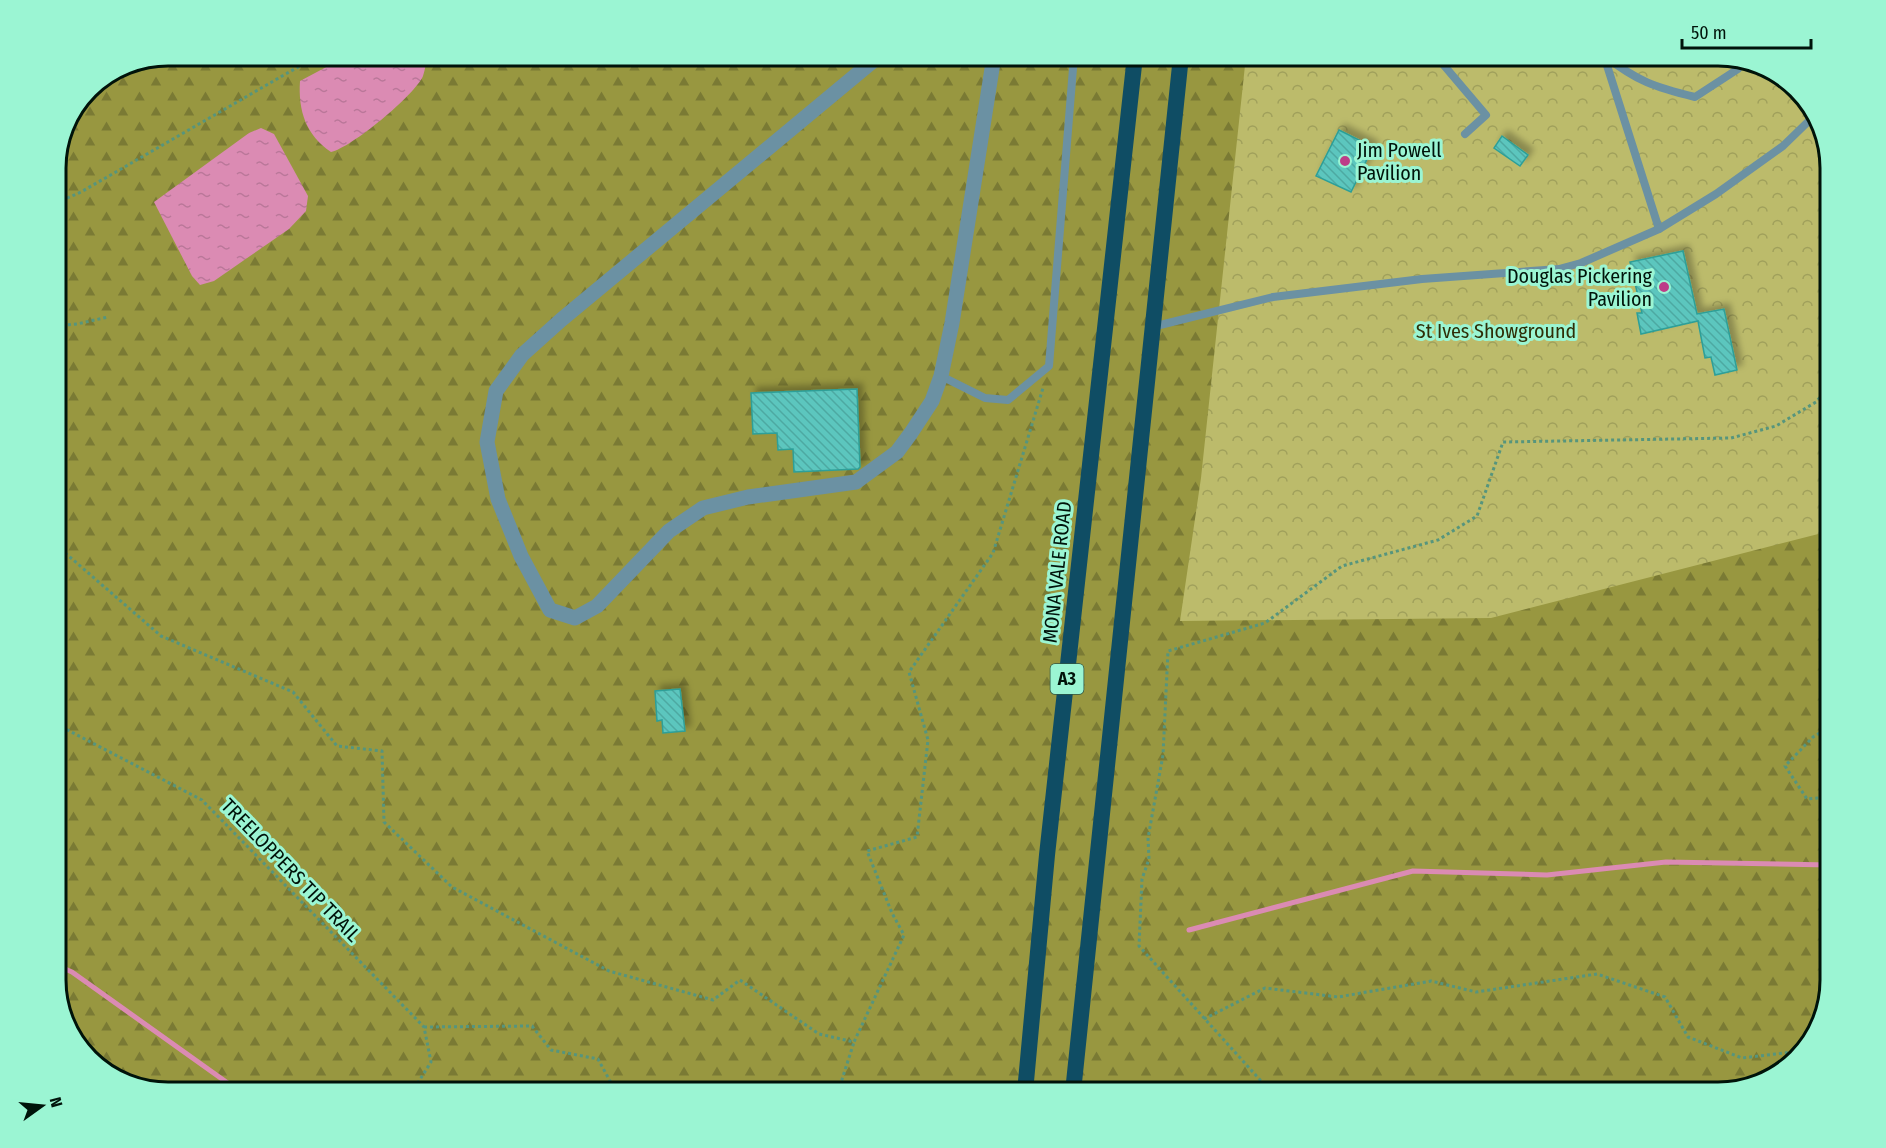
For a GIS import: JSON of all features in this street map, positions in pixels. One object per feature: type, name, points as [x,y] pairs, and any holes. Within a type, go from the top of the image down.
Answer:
[{"type":"highway","name":"MONA VALE ROAD","points":[[1027,1082],[1047,855],[1134,66]]},
{"type":"highway","points":[[1074,1082],[1180,66]]},
{"type":"street","points":[[867,66],[561,320],[522,355],[496,391],[487,442],[498,499],[521,556],[550,610],[575,618],[597,606],[669,531],[703,508],[748,497],[856,482],[877,469],[897,452],[932,401],[941,376],[952,323],[992,66]]},
{"type":"lane","points":[[941,376],[985,398],[1008,400],[1049,366],[1073,66]]},
{"type":"lane","points":[[1444,66],[1486,115],[1465,134]]},
{"type":"lane","points":[[1607,66],[1659,229]]},
{"type":"lane","points":[[1618,66],[1631,76],[1663,89],[1695,97],[1738,68]]},
{"type":"lane","points":[[1152,327],[1273,297],[1422,279],[1558,269],[1581,263],[1659,229],[1737,180],[1783,146],[1808,122]]},
{"type":"path","points":[[66,199],[300,66]]},
{"type":"path","points":[[66,325],[108,317]]},
{"type":"path","points":[[841,1082],[855,1042],[904,935],[892,914],[867,851],[917,837],[928,740],[909,672],[993,553],[1049,366]]},
{"type":"path","points":[[1263,1082],[1139,946],[1142,879],[1149,859],[1148,838],[1163,755],[1168,651],[1265,623],[1342,566],[1438,540],[1477,516],[1503,442],[1731,438],[1776,426],[1820,397]]},
{"type":"path","points":[[66,554],[161,636],[293,692],[337,746],[382,751],[384,822],[452,887],[609,971],[713,1000],[740,980],[819,1034],[855,1042]]},
{"type":"path","name":"TREELOPPERS TIP TRAIL","points":[[66,729],[202,800],[424,1027]]},
{"type":"path","points":[[1820,733],[1813,737],[1785,766],[1807,799],[1820,798]]},
{"type":"path","points":[[1204,1019],[1265,988],[1338,997],[1431,981],[1476,992],[1597,974],[1665,997],[1688,1037],[1742,1058],[1790,1052]]},
{"type":"path","points":[[418,1082],[431,1062],[424,1027],[532,1026],[551,1050],[598,1059],[611,1082]]},
{"type":"green space","points":[[168,66],[1718,66],[1745,69],[1757,74],[1780,87],[1791,97],[1816,137],[1820,161],[1820,980],[1817,1007],[1806,1031],[1790,1052],[1769,1068],[1745,1079],[1718,1082],[168,1082],[141,1079],[117,1068],[96,1052],[76,1025],[66,987],[66,161],[69,141],[76,123],[101,91],[117,80],[135,71]]},
{"type":"green space","name":"St Ives Showground","points":[[1245,66],[1732,67],[1757,74],[1780,87],[1799,106],[1806,117],[1815,135],[1820,161],[1820,534],[1491,618],[1180,621],[1201,478]]},
{"type":"water","points":[[328,66],[425,66],[418,85],[382,120],[353,141],[331,152],[315,138],[305,121],[300,102],[300,81]]},
{"type":"water","points":[[261,128],[274,134],[308,196],[306,211],[289,229],[214,281],[200,285],[192,276],[154,202],[249,133]]},
{"type":"building","name":"Jim Powell Pavilion","points":[[1339,130],[1373,147],[1351,192],[1316,176]]},
{"type":"building","points":[[1502,136],[1528,155],[1520,166],[1494,148]]},
{"type":"building","name":"Douglas Pickering Pavilion","points":[[1683,251],[1697,314],[1724,309],[1737,370],[1715,375],[1711,357],[1705,358],[1698,321],[1641,334],[1637,313],[1642,313],[1630,262]]},
{"type":"building","points":[[857,389],[860,467],[858,469],[794,472],[793,449],[778,450],[777,433],[753,434],[751,393]]},
{"type":"building","points":[[680,689],[685,731],[663,733],[662,720],[657,721],[655,691]]},
{"type":"waterway","points":[[1189,930],[1413,871],[1547,875],[1666,862],[1820,865]]},
{"type":"waterway","points":[[66,969],[226,1082]]},
{"type":"place","name":"Jim Powell Pavilion","points":[[1345,161]]},
{"type":"place","name":"Douglas Pickering Pavilion","points":[[1664,287]]}]
